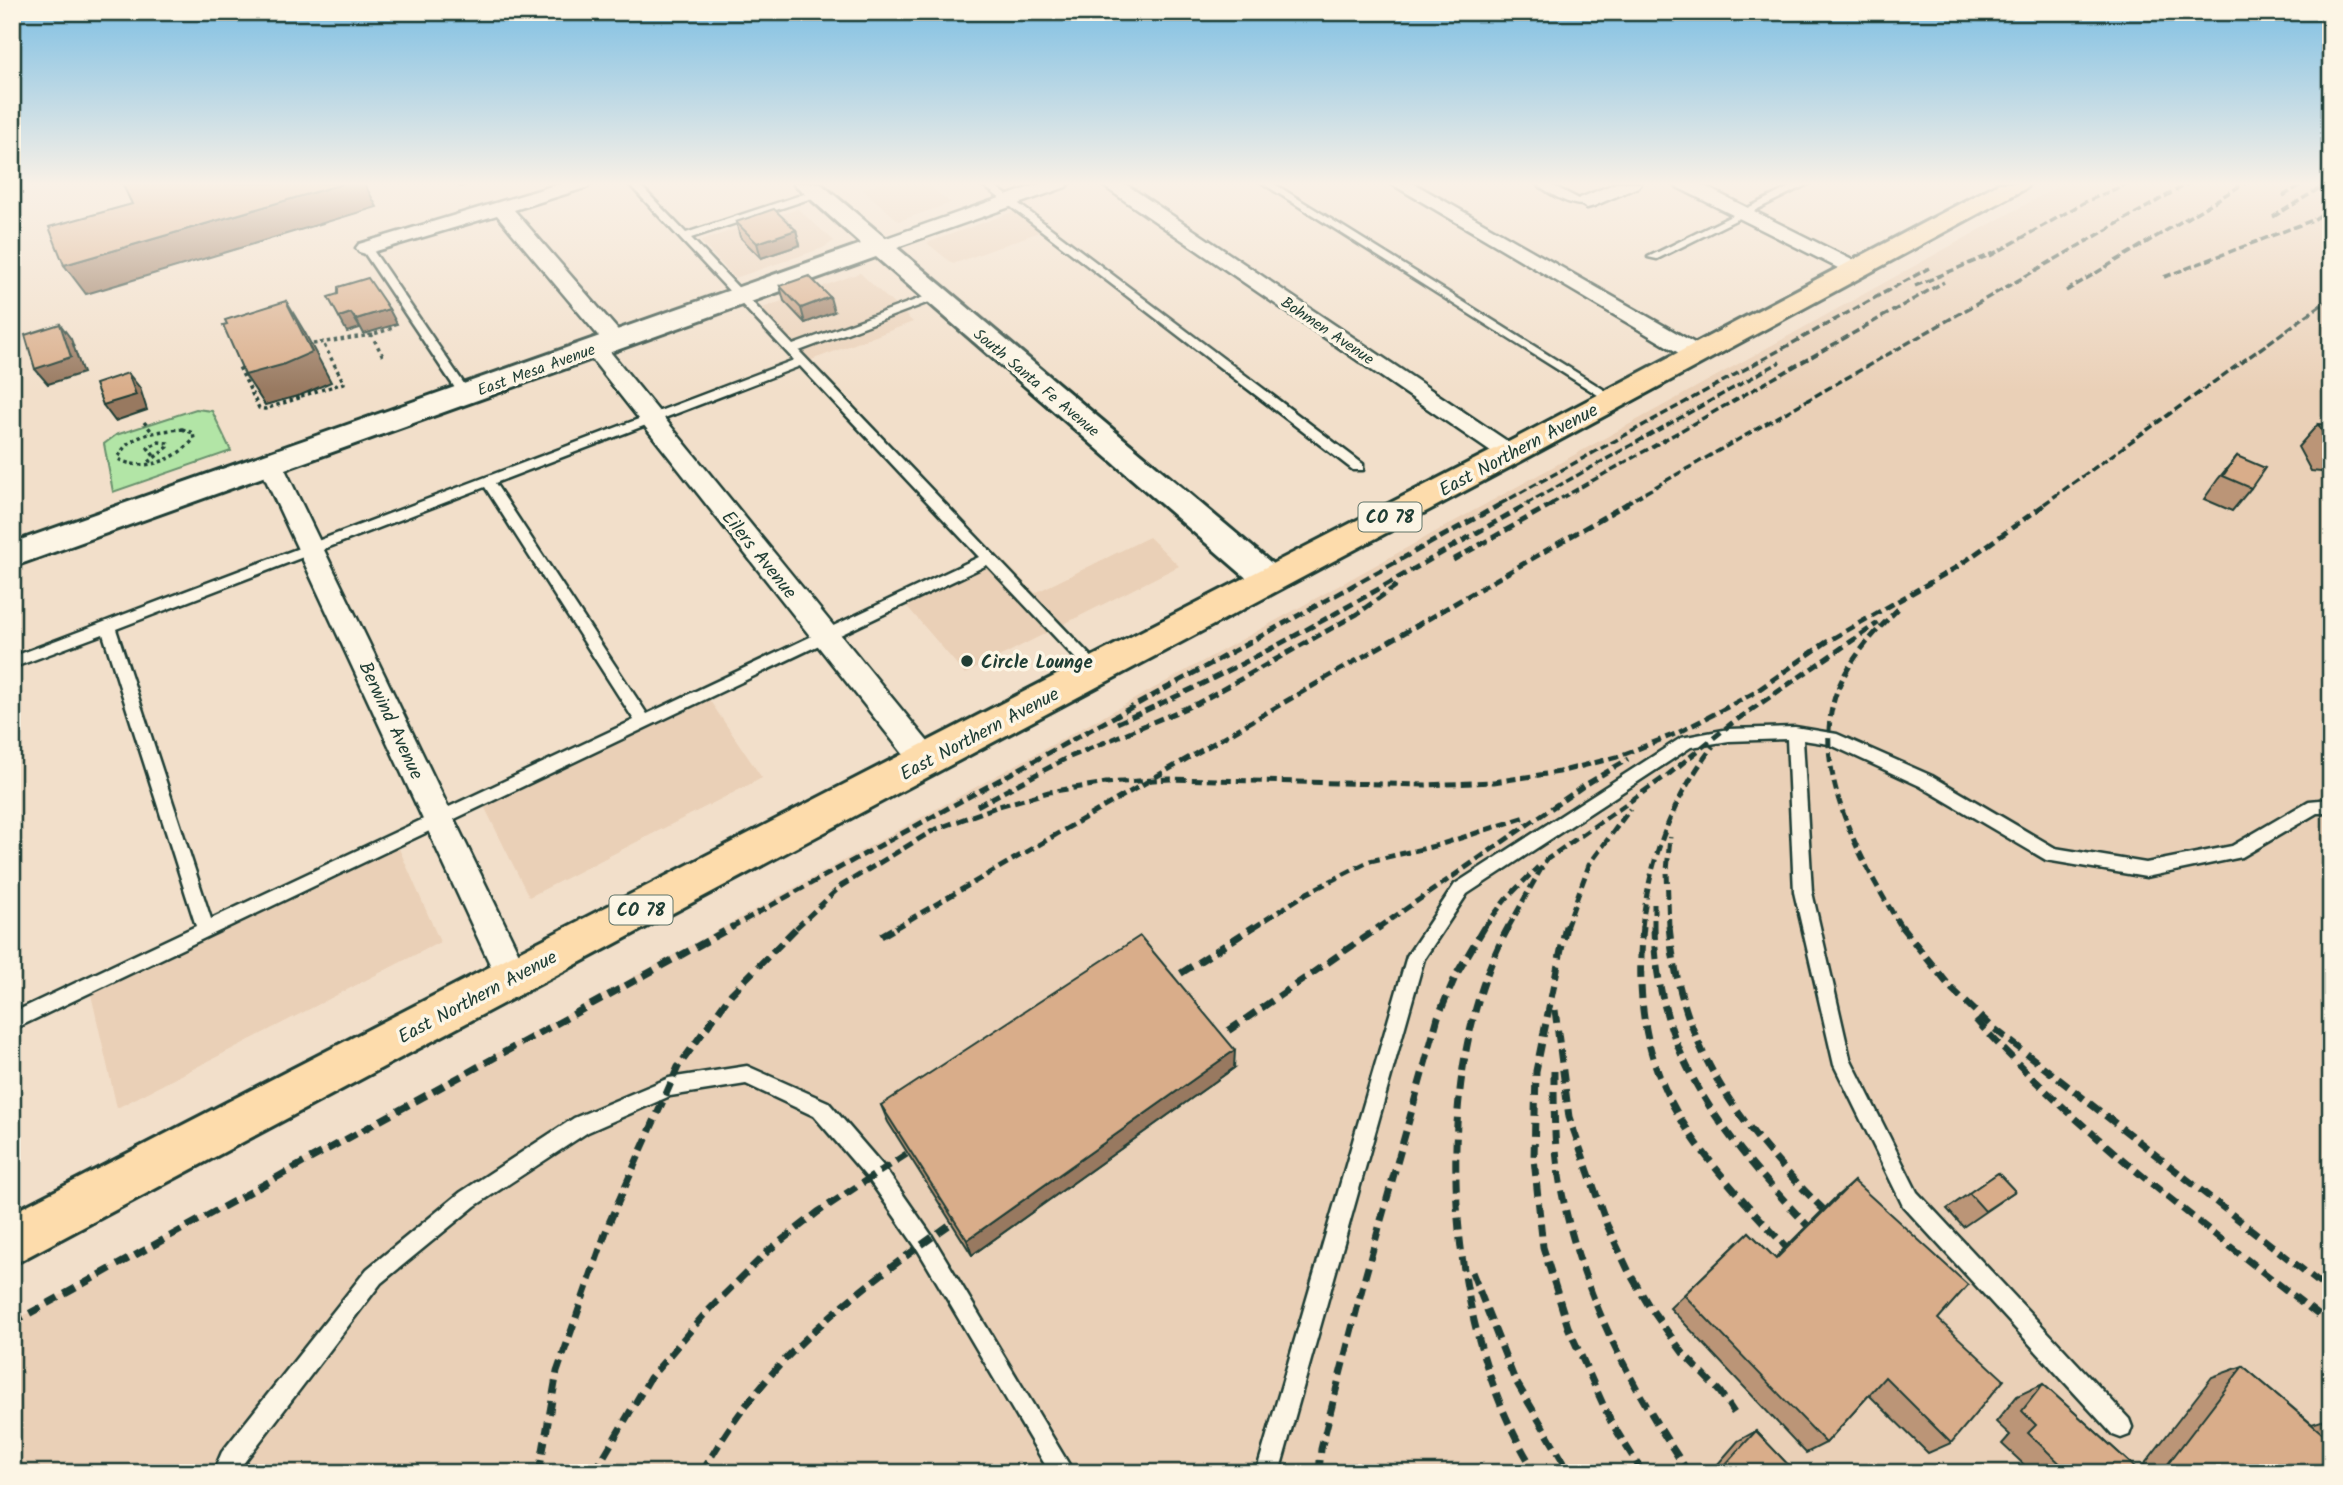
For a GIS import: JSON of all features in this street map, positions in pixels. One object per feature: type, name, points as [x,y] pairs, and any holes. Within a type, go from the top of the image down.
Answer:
[{"type":"main road","name":"East Northern Avenue","points":[[12,1240],[1890,252]]},
{"type":"street","name":"Eilers Avenue","points":[[535,252],[605,344],[653,420],[926,761]]},
{"type":"street","name":"East Mesa Avenue","points":[[12,555],[864,252]]},
{"type":"street","name":"South Santa Fe Avenue","points":[[885,252],[1270,580]]},
{"type":"street","name":"Bohmen Avenue","points":[[1214,252],[1510,454]]},
{"type":"street","points":[[1520,252],[1697,354]]},
{"type":"street","points":[[1822,252],[1857,270]]},
{"type":"street","name":"Berwind Avenue","points":[[271,463],[513,977]]},
{"type":"lane","points":[[369,252],[465,394]]},
{"type":"lane","points":[[699,252],[1096,671]]},
{"type":"lane","points":[[1076,252],[1358,467]]},
{"type":"lane","points":[[1378,252],[1612,399]]},
{"type":"lane","points":[[1653,257],[1663,252]]},
{"type":"lane","points":[[791,349],[936,296]]},
{"type":"lane","points":[[12,663],[802,361]]},
{"type":"lane","points":[[488,482],[644,722]]},
{"type":"lane","points":[[12,1022],[989,558]]},
{"type":"lane","points":[[108,626],[206,930]]},
{"type":"lane","points":[[1795,733],[1803,892],[1841,1059],[1910,1199],[2121,1427]]},
{"type":"lane","points":[[1268,1473],[1416,956],[1461,889],[1688,742],[1729,735],[1795,733],[1831,738],[1926,781],[2052,855],[2146,870],[2236,852],[2315,806],[2331,806]]},
{"type":"lane","points":[[224,1473],[230,1460],[373,1276],[468,1199],[594,1119],[669,1087],[747,1076],[821,1109],[877,1174],[925,1242],[1063,1473]]},
{"type":"path","points":[[313,344],[393,328]]},
{"type":"path","points":[[370,333],[384,358]]},
{"type":"path","points":[[247,365],[239,367],[259,408],[265,410],[344,383],[322,341]]},
{"type":"path","points":[[144,422],[153,433]]},
{"type":"path","points":[[166,429],[189,430],[193,433],[194,439],[178,456],[148,463],[123,463],[118,454],[130,444],[166,429]]},
{"type":"path","points":[[148,463],[168,447],[168,443],[163,441],[148,448],[154,456]]},
{"type":"shaded area","points":[[711,252],[810,252],[735,278]]},
{"type":"shaded area","points":[[939,252],[985,252],[953,264]]},
{"type":"shaded area","points":[[1939,252],[2331,252],[2331,1473],[12,1473],[12,1322]]},
{"type":"shaded area","points":[[860,273],[913,322],[806,362],[757,310]]},
{"type":"shaded area","points":[[1149,537],[1179,566],[965,674],[899,597],[995,552],[1035,593]]},
{"type":"shaded area","points":[[706,695],[762,778],[529,897],[482,802]]},
{"type":"shaded area","points":[[397,844],[440,942],[117,1108],[90,990]]},
{"type":"green space","points":[[196,409],[212,411],[231,451],[113,492],[104,444],[116,435]]},
{"type":"building","points":[[59,252],[108,252],[64,265]]},
{"type":"building","points":[[809,276],[830,297],[801,308],[780,286]]},
{"type":"building","points":[[368,278],[389,309],[356,319],[351,313],[339,317],[328,297],[338,294],[338,287]]},
{"type":"building","points":[[286,301],[312,352],[282,365],[245,375],[223,325],[227,324],[225,320]]},
{"type":"building","points":[[60,324],[71,357],[35,369],[25,335]]},
{"type":"building","points":[[128,373],[136,395],[103,405],[95,384]]},
{"type":"building","points":[[2318,424],[2331,426],[2331,448]]},
{"type":"building","points":[[2237,456],[2265,468],[2251,488],[2223,476]]},
{"type":"building","points":[[1140,936],[1235,1050],[967,1240],[881,1105]]},
{"type":"building","points":[[1998,1173],[2015,1191],[1985,1211],[1969,1193]]},
{"type":"building","points":[[1854,1181],[1968,1285],[1938,1319],[2004,1380],[1951,1443],[1885,1377],[1826,1443],[1684,1295],[1749,1232],[1776,1259]]},
{"type":"building","points":[[2243,1366],[2323,1434],[2331,1423],[2331,1473],[2161,1473]]},
{"type":"building","points":[[2043,1384],[2141,1473],[2070,1473],[2028,1433],[2036,1425],[2022,1411]]},
{"type":"building","points":[[1756,1431],[1796,1473],[1730,1473],[1724,1466]]},
{"type":"railway","points":[[1915,286],[1996,252]]},
{"type":"railway","points":[[1990,256],[1997,252]]},
{"type":"railway","points":[[1625,504],[2067,252]]},
{"type":"railway","points":[[2066,291],[2130,252]]},
{"type":"railway","points":[[2164,277],[2229,252]]},
{"type":"railway","points":[[1500,504],[1929,268]]},
{"type":"railway","points":[[1551,504],[1944,282]]},
{"type":"railway","points":[[2044,504],[2331,298]]},
{"type":"railway","points":[[1526,504],[1780,362]]},
{"type":"railway","points":[[730,928],[1503,503]]},
{"type":"railway","points":[[1117,723],[1275,647],[1529,503]]},
{"type":"railway","points":[[1453,560],[1554,503]]},
{"type":"railway","points":[[1150,780],[1628,503]]},
{"type":"railway","points":[[1150,780],[1426,785],[1494,782],[1559,772],[1617,757],[1678,733],[1754,693],[1825,643],[1957,567],[2047,503]]},
{"type":"railway","points":[[977,806],[1065,759],[1198,703],[1357,614],[1397,585]]},
{"type":"railway","points":[[1898,609],[1863,647],[1842,679],[1830,721],[1829,752],[1834,783],[1856,845],[1902,928]]},
{"type":"railway","points":[[1509,927],[1546,860],[1669,774],[1732,723],[1878,623]]},
{"type":"railway","points":[[1642,928],[1650,878],[1665,832],[1674,809],[1713,746]]},
{"type":"railway","points":[[1378,928],[1585,785],[1628,759]]},
{"type":"railway","points":[[796,928],[841,886],[934,830],[999,806],[1049,792],[1106,783],[1150,780]]},
{"type":"railway","points":[[895,928],[1150,780]]},
{"type":"railway","points":[[1566,928],[1589,865],[1630,809]]},
{"type":"railway","points":[[1253,928],[1307,893],[1370,861],[1439,845],[1526,817]]},
{"type":"railway","points":[[1669,928],[1667,871],[1670,837]]},
{"type":"railway","points":[[1484,928],[1506,899],[1538,867]]},
{"type":"railway","points":[[1654,904],[1654,926]]},
{"type":"railway","points":[[12,1323],[734,926]]},
{"type":"railway","points":[[881,936],[898,926]]},
{"type":"railway","points":[[1164,984],[1255,926]]},
{"type":"railway","points":[[1212,1042],[1381,926]]},
{"type":"railway","points":[[1319,1473],[1321,1449],[1364,1281],[1438,1017],[1456,975],[1485,926]]},
{"type":"railway","points":[[1566,926],[1536,1071],[1534,1159],[1543,1247],[1568,1327],[1611,1422],[1643,1473]]},
{"type":"railway","points":[[1643,926],[1641,979],[1645,1026],[1656,1067],[1672,1105],[1694,1140],[1721,1174],[1786,1247]]},
{"type":"railway","points":[[1654,926],[1658,972],[1667,1015],[1681,1054],[1722,1125],[1776,1192],[1807,1225]]},
{"type":"railway","points":[[1669,926],[1686,1010],[1719,1082],[1765,1147],[1823,1209]]},
{"type":"railway","points":[[1901,926],[1951,988],[1991,1026],[2331,1292]]},
{"type":"railway","points":[[1509,927],[1483,987],[1465,1055],[1457,1127],[1457,1202],[1465,1277],[1481,1348],[1505,1415],[1536,1473]]},
{"type":"railway","points":[[539,1473],[557,1372],[609,1223],[678,1067],[731,994],[796,928]]},
{"type":"railway","points":[[1555,1010],[1569,1117],[1607,1225],[1629,1272],[1649,1306],[1683,1353],[1720,1392],[1734,1413]]},
{"type":"railway","points":[[1976,1020],[2102,1142],[2331,1325]]},
{"type":"railway","points":[[1554,1071],[1559,1174],[1581,1264],[1610,1337],[1628,1372],[1689,1473]]},
{"type":"railway","points":[[594,1473],[650,1378],[703,1316],[768,1251],[818,1212],[908,1153]]},
{"type":"railway","points":[[702,1473],[753,1396],[781,1363],[878,1277],[952,1223]]},
{"type":"railway","points":[[1472,1272],[1514,1378],[1570,1473]]},
{"type":"place","name":"Circle Lounge","points":[[967,661]]}]
